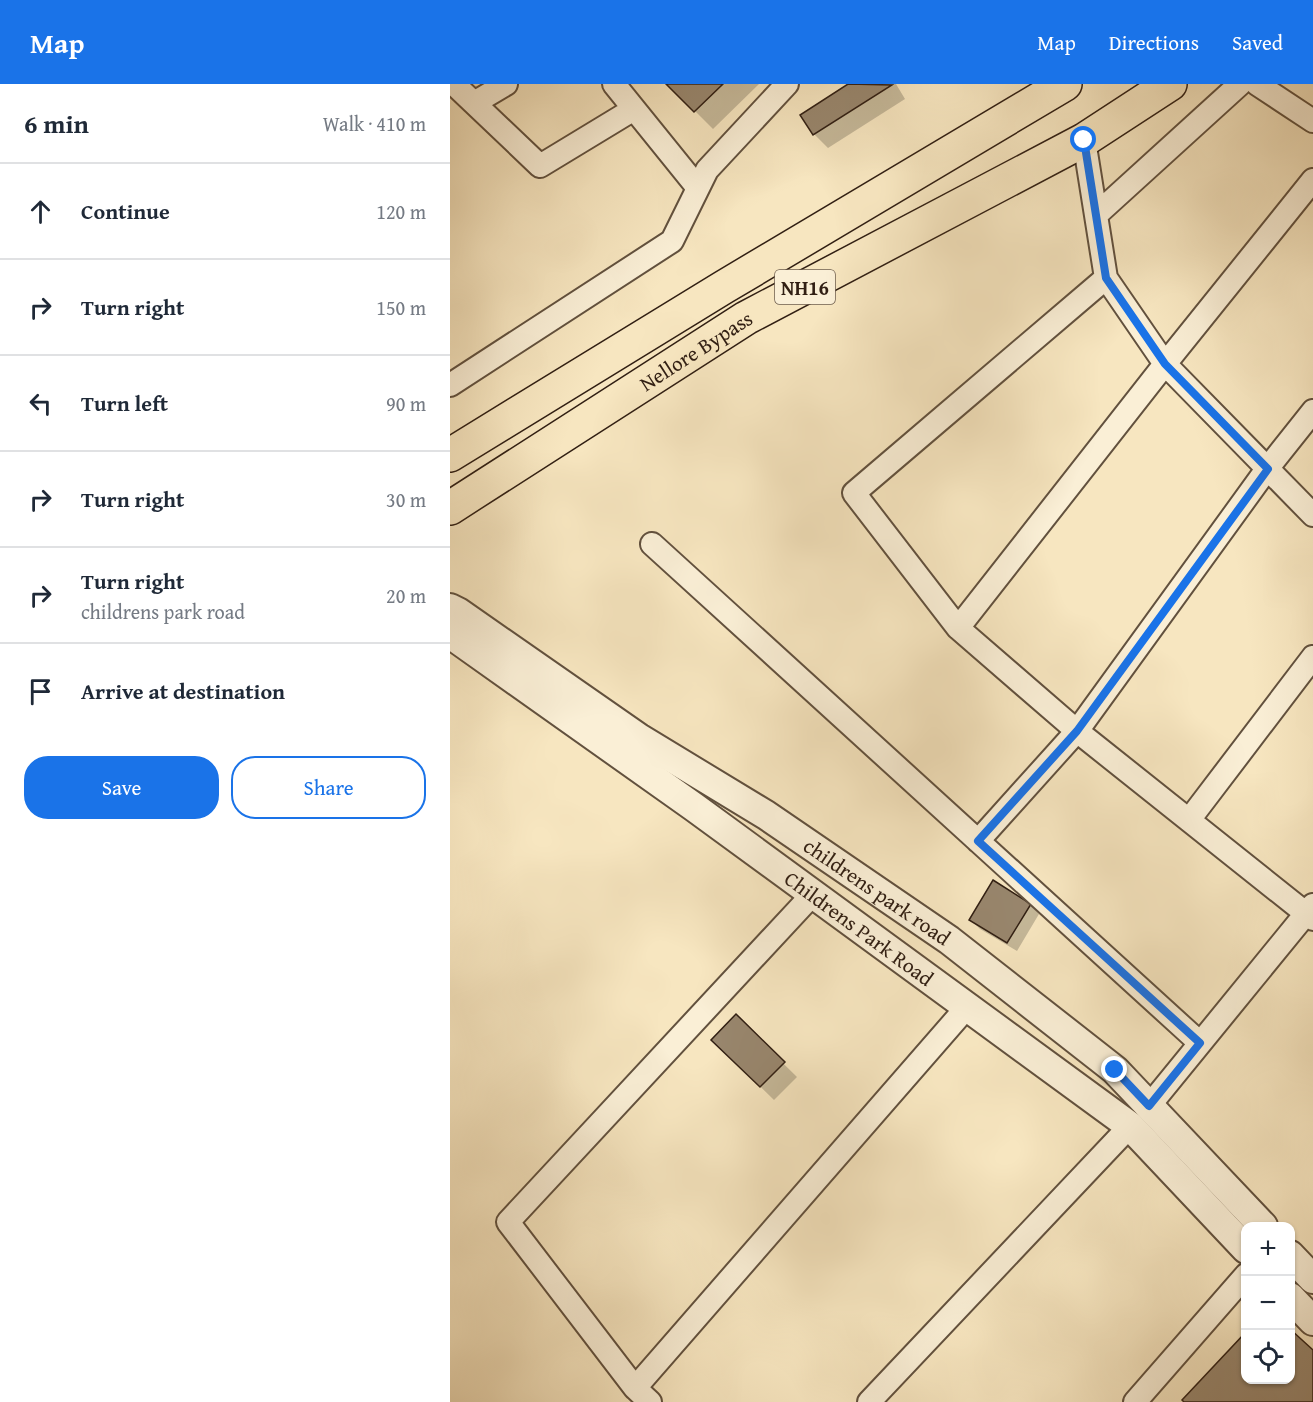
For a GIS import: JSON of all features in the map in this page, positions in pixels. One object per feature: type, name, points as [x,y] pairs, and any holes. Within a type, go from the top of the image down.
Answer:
[{"type":"highway","name":"Nellore Bypass","points":[[450,455],[734,281],[1065,84]]},
{"type":"highway","name":"Nellore Bypass","points":[[450,508],[746,318],[1084,140],[1170,84]]},
{"type":"street","points":[[454,84],[540,166],[634,109]]},
{"type":"street","points":[[474,103],[506,84]]},
{"type":"street","points":[[614,84],[698,188]]},
{"type":"street","points":[[450,385],[672,241],[707,170],[787,84]]},
{"type":"street","points":[[1096,215],[1240,84]]},
{"type":"street","points":[[1257,84],[1313,121]]},
{"type":"street","points":[[1084,140],[1106,278],[1165,364],[1313,515]]},
{"type":"street","points":[[958,628],[1313,180]]},
{"type":"street","points":[[869,1402],[1140,1116],[1311,913],[1077,731],[958,628],[854,493],[1106,278]]},
{"type":"street","points":[[978,841],[1077,731],[1313,411]]},
{"type":"street","points":[[652,544],[1200,1043]]},
{"type":"street","name":"childrens park road","points":[[450,608],[639,738],[766,815],[949,940],[1115,1070],[1140,1116],[1257,1222]]},
{"type":"street","name":"Childrens Park Road","points":[[450,634],[694,807],[967,1007],[1140,1116],[1241,1244]]},
{"type":"street","points":[[1189,820],[1313,657]]},
{"type":"street","points":[[813,894],[508,1222],[642,1395],[967,1007]]},
{"type":"street","points":[[1295,1261],[1313,1279]]},
{"type":"street","points":[[1135,1402],[1244,1276]]},
{"type":"street","points":[[1295,1302],[1313,1321]]},
{"type":"building","points":[[666,84],[723,84],[694,112]]},
{"type":"building","points":[[848,84],[892,85],[813,135],[800,115]]},
{"type":"building","points":[[993,880],[1031,904],[1007,943],[969,920]]},
{"type":"building","points":[[736,1014],[785,1062],[760,1087],[711,1040]]},
{"type":"building","points":[[1295,1334],[1313,1350],[1313,1402],[1184,1402],[1182,1400],[1241,1337],[1241,1384],[1295,1384]]},
{"type":"route","points":[[1084,140],[1106,278],[1165,364],[1268,469],[1077,731],[978,841],[1200,1043],[1149,1106],[1115,1070]]}]
